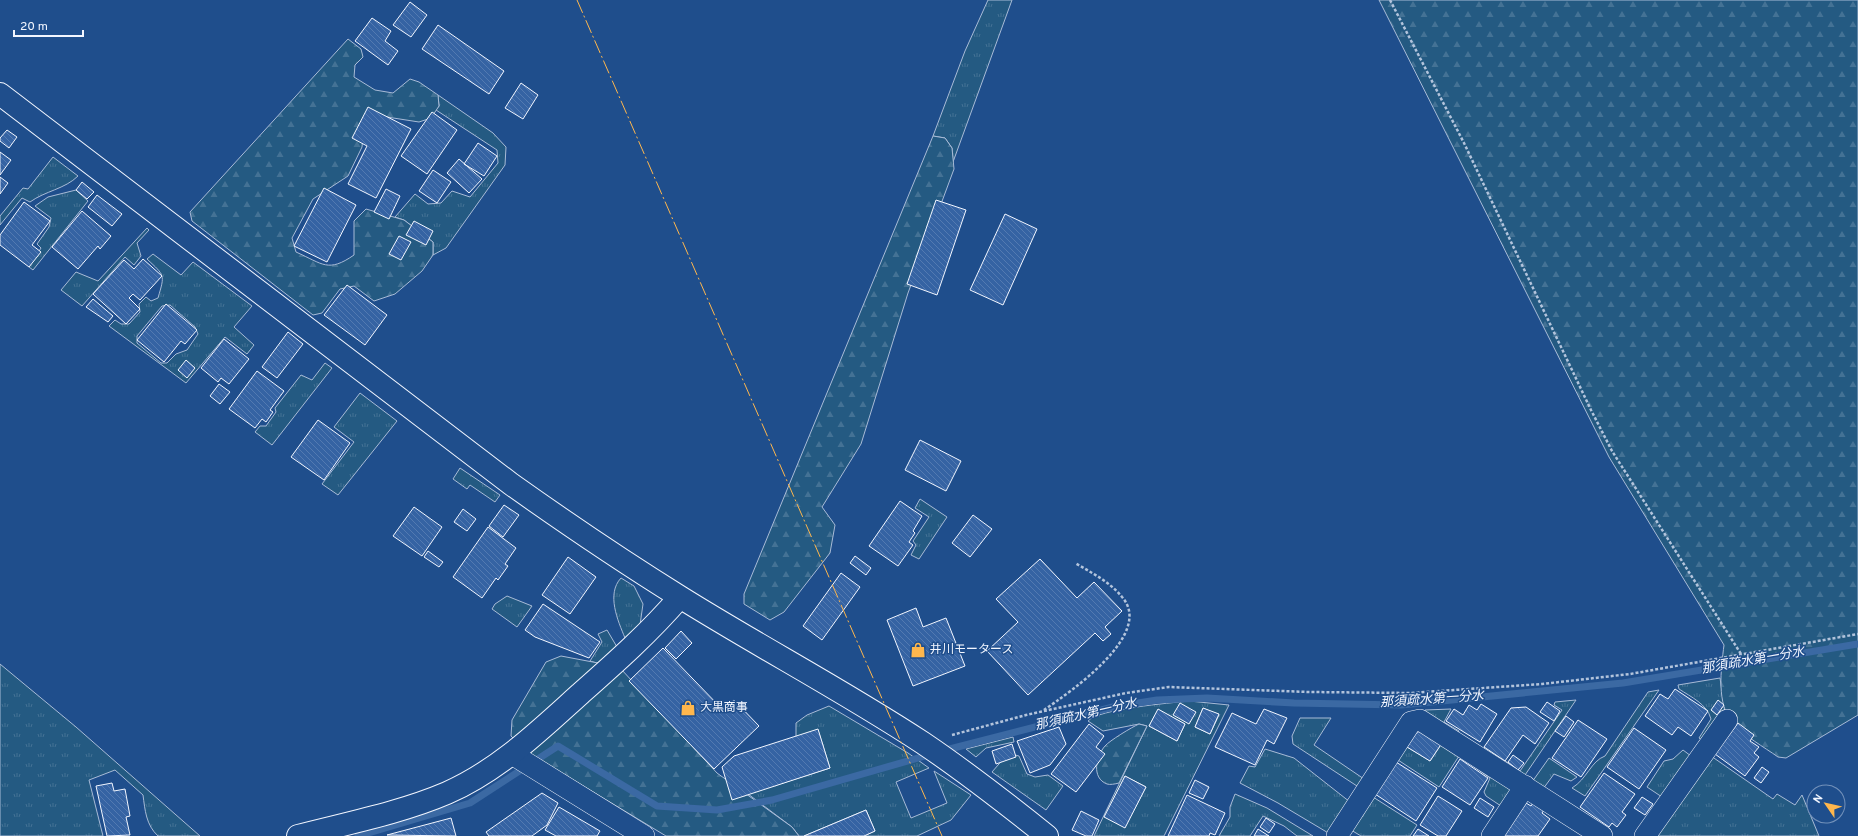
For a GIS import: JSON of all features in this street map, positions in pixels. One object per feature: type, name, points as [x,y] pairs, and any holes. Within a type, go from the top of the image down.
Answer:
[{"type":"street","points":[[0,94],[511,484],[588,538],[680,597],[835,688],[923,743],[1007,803],[1047,836]]},
{"type":"street","points":[[298,836],[395,810],[447,793],[512,754],[654,627],[680,597]]},
{"type":"street","points":[[1337,836],[1411,722],[1420,720],[1602,836]]},
{"type":"street","points":[[1645,836],[1727,720]]},
{"type":"street","points":[[512,754],[644,836]]},
{"type":"street","points":[[1492,836],[1525,786]]},
{"type":"path","points":[[1390,0],[1464,144],[1608,444],[1741,654]]},
{"type":"path","points":[[1042,712],[1092,674],[1112,653],[1130,623],[1129,610],[1123,598],[1102,579],[1075,563]]},
{"type":"path","points":[[923,743],[1042,712],[1126,693],[1169,687],[1309,692],[1410,692],[1556,682],[1630,674],[1858,634]]},
{"type":"green space","points":[[988,0],[1012,0],[953,162],[952,148],[945,138],[933,136],[965,51]]},
{"type":"green space","points":[[1379,0],[1858,0],[1858,715],[1786,758],[1778,757],[1748,737],[1733,723],[1724,707],[1722,697],[1721,675],[1724,645],[1609,457]]},
{"type":"green space","points":[[348,39],[361,49],[363,57],[355,65],[354,77],[375,90],[393,93],[410,79],[419,82],[438,95],[439,106],[431,118],[419,122],[374,115],[364,125],[362,147],[348,176],[313,199],[292,238],[296,252],[325,265],[338,264],[345,261],[354,255],[354,221],[366,209],[404,220],[433,242],[433,255],[422,271],[395,294],[374,301],[354,286],[340,289],[322,313],[313,315],[192,221],[190,212]]},
{"type":"green space","points":[[438,95],[493,133],[506,147],[505,165],[446,248],[433,255],[433,242],[404,220],[395,217],[415,194],[428,204],[441,203],[452,191],[470,197],[498,163],[497,150],[436,110],[439,106]]},
{"type":"green space","points":[[933,136],[945,138],[952,148],[954,169],[908,293],[861,444],[822,507],[835,525],[830,553],[784,612],[770,620],[744,604],[744,594]]},
{"type":"green space","points":[[53,157],[78,176],[67,184],[30,202],[22,198],[0,225],[0,216],[23,188],[28,189]]},
{"type":"green space","points":[[76,190],[88,201],[33,270],[29,267],[41,248],[37,244],[49,227],[51,218],[35,206],[48,197]]},
{"type":"green space","points":[[147,228],[149,230],[137,243],[141,256],[134,265],[125,257],[82,306],[61,290],[76,272],[98,281]]},
{"type":"green space","points":[[153,254],[181,275],[193,262],[252,306],[234,327],[254,345],[247,354],[225,337],[186,383],[109,326],[115,320],[121,324],[129,324],[140,312],[139,304],[146,297],[151,301],[158,298],[162,284],[162,276],[147,259]],"holes":[[[170,305],[195,327],[198,334],[187,350],[176,354],[167,363],[161,363],[137,343],[137,336],[162,306]]]},
{"type":"green space","points":[[325,363],[332,368],[272,445],[255,432],[260,426],[266,426],[276,412],[275,408],[301,375],[312,380]]},
{"type":"green space","points":[[360,393],[397,421],[338,495],[322,484],[354,442],[334,427]]},
{"type":"green space","points":[[460,468],[500,495],[495,502],[470,485],[467,489],[453,479]]},
{"type":"green space","points":[[920,499],[947,517],[919,559],[911,555],[916,545],[913,541],[929,517],[915,508]]},
{"type":"green space","points":[[621,578],[634,586],[643,604],[640,625],[625,638],[619,624],[614,600],[614,592]]},
{"type":"green space","points":[[507,596],[532,606],[517,627],[492,609],[495,604]]},
{"type":"green space","points":[[607,630],[617,647],[600,664],[590,661],[602,642],[598,634]]},
{"type":"green space","points":[[561,656],[621,669],[717,773],[792,827],[799,836],[666,836],[527,752],[511,736],[512,720],[546,662]]},
{"type":"green space","points":[[0,664],[76,727],[200,836],[158,836],[151,827],[145,812],[143,795],[115,770],[89,780],[103,836],[0,836]]},
{"type":"green space","points":[[1720,678],[1725,713],[1704,742],[1699,738],[1711,719],[1709,714],[1698,701],[1679,689],[1678,685]]},
{"type":"green space","points":[[1659,690],[1585,796],[1572,788],[1582,780],[1600,758],[1605,756],[1648,692]]},
{"type":"green space","points":[[1576,700],[1523,778],[1482,752],[1485,747],[1520,771],[1562,710],[1554,705],[1555,702]]},
{"type":"green space","points":[[1189,701],[1229,705],[1164,836],[1094,836],[1147,726],[1139,724],[1103,731],[1088,721],[1105,713],[1119,710]],"holes":[[[1203,708],[1219,715],[1210,734],[1195,727]],[[1158,710],[1185,724],[1177,741],[1149,726]],[[1125,776],[1146,787],[1125,827],[1105,817]]]},
{"type":"green space","points":[[829,706],[908,753],[929,768],[896,782],[911,818],[947,803],[934,771],[971,795],[951,820],[917,836],[864,836],[875,831],[866,810],[804,836],[799,836],[792,827],[748,794],[830,768],[818,730],[796,737],[796,723],[807,715]]},
{"type":"green space","points":[[1451,709],[1444,722],[1459,731],[1457,735],[1423,714],[1425,710]]},
{"type":"green space","points":[[1300,718],[1331,718],[1314,745],[1364,779],[1360,788],[1293,744],[1292,736]]},
{"type":"green space","points":[[1139,724],[1147,726],[1119,783],[1107,784],[1102,781],[1097,772],[1097,761],[1099,755],[1105,746],[1111,741]]},
{"type":"green space","points":[[1013,737],[1014,742],[986,748],[976,757],[966,749]]},
{"type":"green space","points":[[1442,743],[1513,788],[1501,806],[1486,796],[1484,792],[1490,778],[1459,756],[1439,787],[1398,760],[1407,747],[1430,761]]},
{"type":"green space","points":[[1265,749],[1294,758],[1350,802],[1330,834],[1278,803],[1240,783],[1249,766],[1255,767]]},
{"type":"green space","points":[[1683,750],[1691,756],[1662,797],[1647,787],[1664,761],[1673,759]]},
{"type":"green space","points":[[1011,754],[1019,756],[1027,774],[1035,777],[1048,775],[1063,786],[1046,810],[992,772],[1005,757]]},
{"type":"green space","points":[[1711,756],[1773,799],[1777,794],[1795,805],[1802,795],[1806,805],[1806,824],[1814,824],[1819,836],[1654,836]]},
{"type":"green space","points":[[1549,758],[1577,777],[1571,781],[1554,774],[1543,789],[1532,782]]},
{"type":"green space","points":[[1235,794],[1267,808],[1313,836],[1297,836],[1284,826],[1263,816],[1250,836],[1219,836],[1230,817],[1230,807]]},
{"type":"green space","points":[[1373,797],[1417,825],[1410,836],[1361,836],[1351,830]]},
{"type":"building","points":[[410,2],[427,15],[411,37],[393,25]]},
{"type":"building","points":[[372,18],[391,31],[385,41],[398,51],[388,65],[355,41]]},
{"type":"building","points":[[438,25],[504,71],[489,94],[422,49]]},
{"type":"building","points":[[521,83],[538,95],[523,119],[505,108]]},
{"type":"building","points":[[368,107],[411,129],[376,198],[348,184],[367,146],[352,138]]},
{"type":"building","points":[[432,112],[457,130],[427,174],[401,156]]},
{"type":"building","points":[[7,130],[17,137],[9,148],[0,141],[0,138]]},
{"type":"building","points":[[478,143],[497,156],[484,176],[464,164]]},
{"type":"building","points":[[0,152],[11,160],[0,175]]},
{"type":"building","points":[[459,159],[482,179],[469,193],[447,173]]},
{"type":"building","points":[[433,170],[451,182],[437,203],[419,191]]},
{"type":"building","points":[[0,177],[8,183],[0,194]]},
{"type":"building","points":[[82,182],[94,192],[87,199],[76,190]]},
{"type":"building","points":[[324,188],[356,205],[327,262],[294,246]]},
{"type":"building","points":[[386,189],[400,196],[389,219],[374,212]]},
{"type":"building","points":[[97,195],[122,214],[112,226],[88,207]]},
{"type":"building","points":[[936,200],[966,210],[937,295],[907,284]]},
{"type":"building","points":[[24,202],[50,221],[32,245],[41,252],[29,267],[0,245],[0,235]]},
{"type":"building","points":[[82,211],[111,236],[100,249],[98,246],[78,269],[52,247]]},
{"type":"building","points":[[1005,214],[1037,229],[1003,305],[970,290]]},
{"type":"building","points":[[414,221],[433,231],[426,245],[406,235]]},
{"type":"building","points":[[399,236],[411,242],[401,260],[389,254]]},
{"type":"building","points":[[143,259],[162,276],[140,300],[133,294],[129,298],[140,309],[126,324],[93,294],[124,260],[134,269]]},
{"type":"building","points":[[347,285],[387,315],[365,345],[324,315]]},
{"type":"building","points":[[93,299],[113,316],[108,322],[86,307]]},
{"type":"building","points":[[166,304],[197,330],[185,344],[181,341],[164,362],[137,340]]},
{"type":"building","points":[[288,332],[303,344],[277,378],[262,367]]},
{"type":"building","points":[[224,339],[249,359],[229,384],[221,378],[218,382],[201,368]]},
{"type":"building","points":[[186,360],[195,368],[187,378],[178,370]]},
{"type":"building","points":[[257,371],[284,391],[270,410],[273,412],[266,422],[262,419],[255,428],[229,409]]},
{"type":"building","points":[[219,384],[230,392],[220,404],[210,396]]},
{"type":"building","points":[[318,420],[350,443],[324,480],[291,457]]},
{"type":"building","points":[[920,440],[961,461],[946,491],[905,470]]},
{"type":"building","points":[[900,501],[922,516],[913,531],[915,533],[909,542],[913,545],[898,566],[869,546]]},
{"type":"building","points":[[504,505],[519,515],[503,537],[489,526]]},
{"type":"building","points":[[414,507],[442,527],[422,556],[393,536]]},
{"type":"building","points":[[463,509],[476,519],[467,531],[454,522]]},
{"type":"building","points":[[973,515],[992,529],[970,557],[952,543]]},
{"type":"building","points":[[488,527],[516,548],[505,564],[508,566],[498,580],[496,578],[482,598],[453,577]]},
{"type":"building","points":[[428,551],[443,562],[439,567],[424,557]]},
{"type":"building","points":[[855,556],[871,568],[866,575],[850,563]]},
{"type":"building","points":[[568,557],[596,577],[570,614],[542,595]]},
{"type":"building","points":[[1040,559],[1077,598],[1094,582],[1122,611],[1105,627],[1111,634],[1103,641],[1095,633],[1028,695],[987,651],[1018,622],[996,599]]},
{"type":"building","points":[[841,573],[860,587],[822,640],[803,626]]},
{"type":"building","points":[[543,604],[600,642],[589,658],[535,637],[525,630]]},
{"type":"building","points":[[916,608],[923,627],[946,618],[965,666],[913,686],[887,620]]},
{"type":"building","points":[[681,631],[692,643],[676,659],[665,648]]},
{"type":"building","points":[[663,648],[723,710],[734,700],[759,726],[714,769],[629,681]]},
{"type":"building","points":[[1675,689],[1708,711],[1691,736],[1678,727],[1672,735],[1645,716],[1660,694],[1668,699]]},
{"type":"building","points":[[1718,700],[1724,705],[1717,715],[1711,710]]},
{"type":"building","points":[[1547,702],[1560,711],[1554,721],[1540,712]]},
{"type":"building","points":[[1180,703],[1196,712],[1189,724],[1173,715]]},
{"type":"building","points":[[1481,704],[1497,714],[1480,742],[1446,721],[1454,709],[1463,715],[1469,705],[1477,710]]},
{"type":"building","points":[[1526,707],[1549,723],[1535,744],[1523,735],[1505,761],[1484,747],[1511,708]]},
{"type":"building","points":[[1203,708],[1219,714],[1210,734],[1195,727]]},
{"type":"building","points":[[1158,709],[1185,724],[1177,741],[1149,726]]},
{"type":"building","points":[[1264,709],[1287,718],[1274,744],[1267,740],[1255,765],[1215,747],[1232,713],[1256,724]]},
{"type":"building","points":[[1566,716],[1574,722],[1564,737],[1555,731]]},
{"type":"building","points":[[1578,720],[1607,739],[1581,777],[1552,758]]},
{"type":"building","points":[[1738,723],[1754,735],[1750,741],[1759,747],[1754,753],[1759,757],[1745,776],[1715,754]]},
{"type":"building","points":[[1089,724],[1104,736],[1096,747],[1105,754],[1076,792],[1051,774]]},
{"type":"building","points":[[1059,727],[1066,744],[1050,765],[1030,773],[1017,741]]},
{"type":"building","points":[[1634,728],[1666,750],[1639,789],[1607,767]]},
{"type":"building","points":[[818,729],[830,768],[732,800],[722,767],[734,756]]},
{"type":"building","points":[[1423,731],[1442,743],[1430,761],[1407,747],[1417,732]]},
{"type":"building","points":[[1012,744],[1016,757],[996,764],[992,751]]},
{"type":"building","points":[[1513,755],[1524,763],[1518,770],[1508,762]]},
{"type":"building","points":[[1460,759],[1488,778],[1470,805],[1442,787]]},
{"type":"building","points":[[1396,762],[1437,788],[1416,821],[1375,794]]},
{"type":"building","points":[[1762,767],[1769,772],[1761,783],[1754,778]]},
{"type":"building","points":[[1604,773],[1635,794],[1622,812],[1626,815],[1617,827],[1612,823],[1609,827],[1580,807]]},
{"type":"building","points":[[1125,776],[1146,787],[1125,828],[1104,817]]},
{"type":"building","points":[[1195,780],[1209,787],[1203,799],[1189,793]]},
{"type":"building","points":[[112,783],[114,791],[125,789],[130,816],[126,817],[130,835],[107,836],[96,786]]},
{"type":"building","points":[[542,793],[558,803],[547,825],[532,836],[489,836],[486,832]]},
{"type":"building","points":[[1187,795],[1225,813],[1215,835],[1210,833],[1209,836],[1168,836]]},
{"type":"building","points":[[1438,796],[1462,811],[1446,836],[1438,836],[1420,825]]},
{"type":"building","points":[[1642,797],[1653,804],[1645,815],[1634,808]]},
{"type":"building","points":[[1480,798],[1494,807],[1488,817],[1474,808]]},
{"type":"building","points":[[1526,803],[1531,806],[1533,803],[1544,810],[1542,813],[1550,819],[1538,836],[1504,836]]},
{"type":"building","points":[[559,807],[600,831],[597,836],[556,836],[545,830]]},
{"type":"building","points":[[866,810],[875,831],[864,836],[804,836]]},
{"type":"building","points":[[1081,811],[1099,820],[1092,836],[1086,836],[1072,830]]},
{"type":"building","points":[[451,818],[456,836],[387,835]]},
{"type":"building","points":[[1266,818],[1275,824],[1269,833],[1260,827]]},
{"type":"building","points":[[1258,829],[1269,836],[1254,836]]},
{"type":"building","points":[[1418,829],[1429,836],[1413,836]]},
{"type":"waterway","name":"那須疏水第一分水","points":[[942,751],[1113,707],[1157,700],[1207,698],[1294,703],[1401,705],[1623,683],[1858,644]]},
{"type":"waterway","name":"那須疏水第一分水","points":[[358,836],[470,803],[558,746],[657,806],[717,810],[772,800],[932,754]]},
{"type":"power","points":[[577,0],[942,836]]},
{"type":"place","name":"井川モータース","points":[[918,650]]},
{"type":"place","name":"大黒商事","points":[[688,708]]}]
